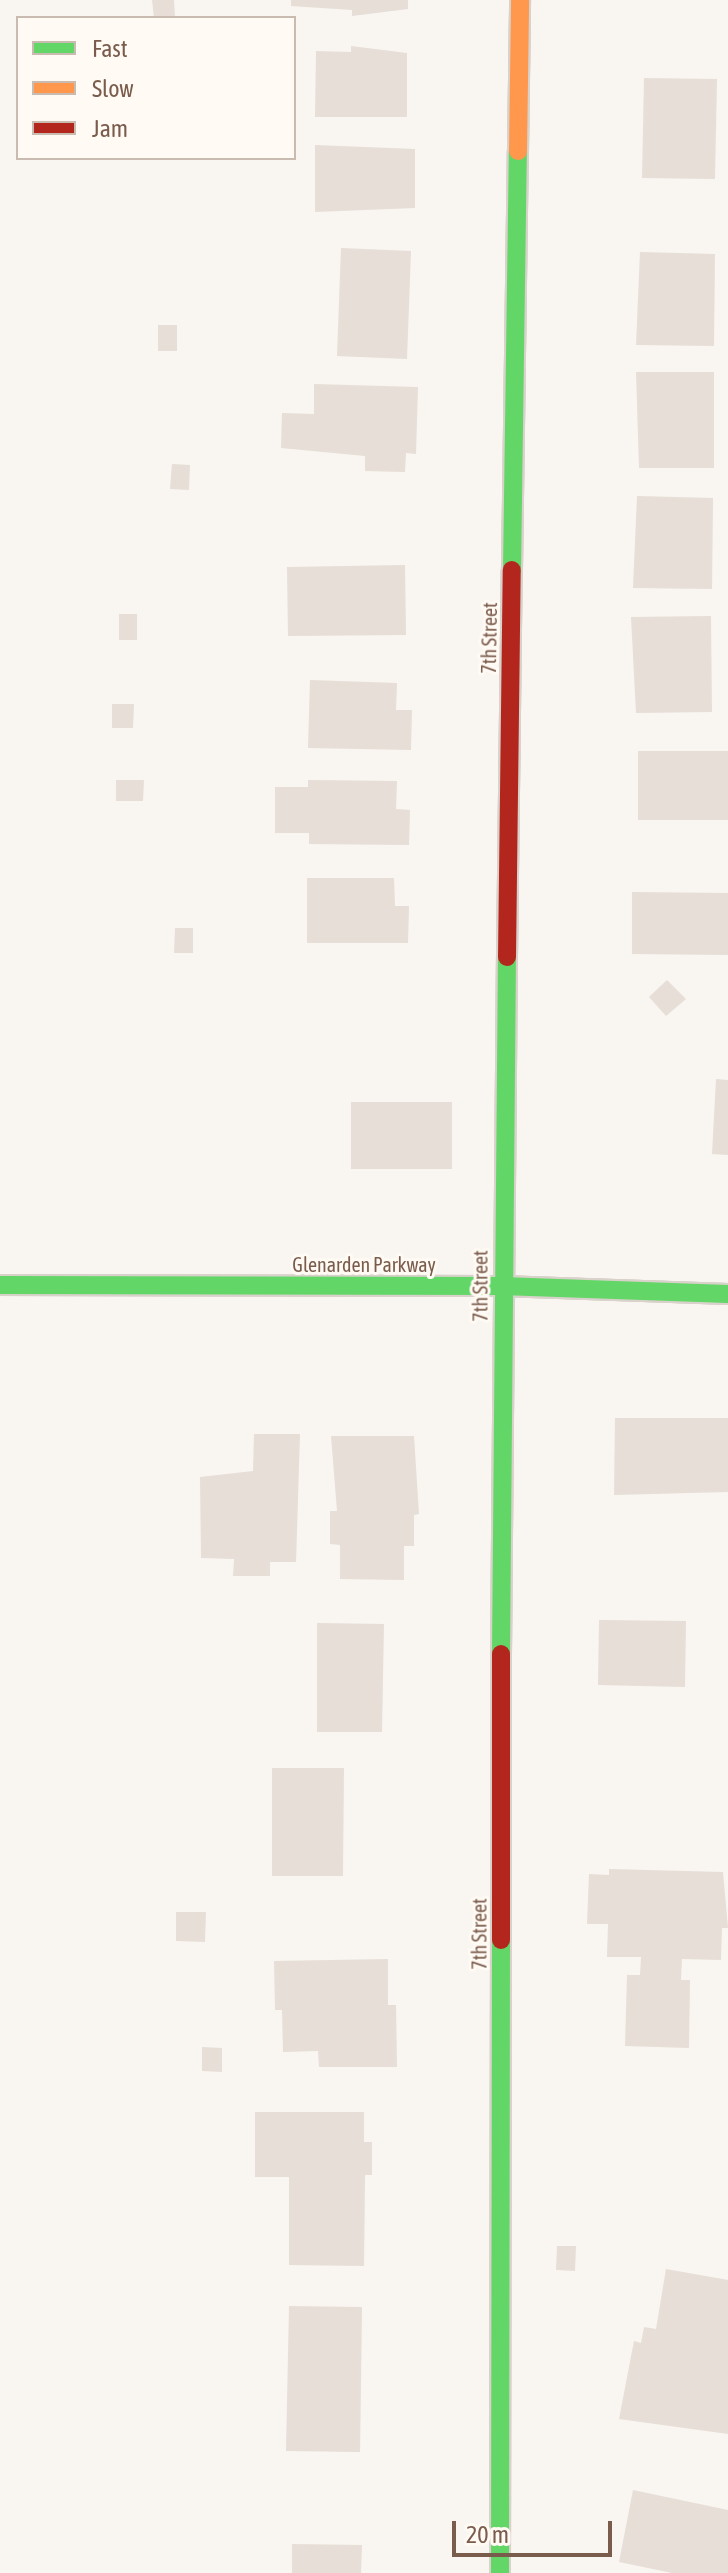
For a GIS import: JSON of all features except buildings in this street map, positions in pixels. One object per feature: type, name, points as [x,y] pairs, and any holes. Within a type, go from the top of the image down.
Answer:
[{"type":"street","name":"7th Street","points":[[500,2573],[502,1286],[520,0]]},
{"type":"street","name":"Glenarden Parkway","points":[[0,1285],[502,1286],[728,1294]]},
{"type":"traffic: fast","points":[[512,570],[518,151]]},
{"type":"traffic: fast","points":[[501,1654],[507,957]]},
{"type":"traffic: fast","points":[[0,1285],[502,1286],[728,1294]]},
{"type":"traffic: fast","points":[[500,2573],[501,1940]]},
{"type":"traffic: slow","points":[[518,151],[520,0]]},
{"type":"traffic: jam","points":[[507,957],[512,570]]},
{"type":"traffic: jam","points":[[501,1654],[501,1940]]}]
